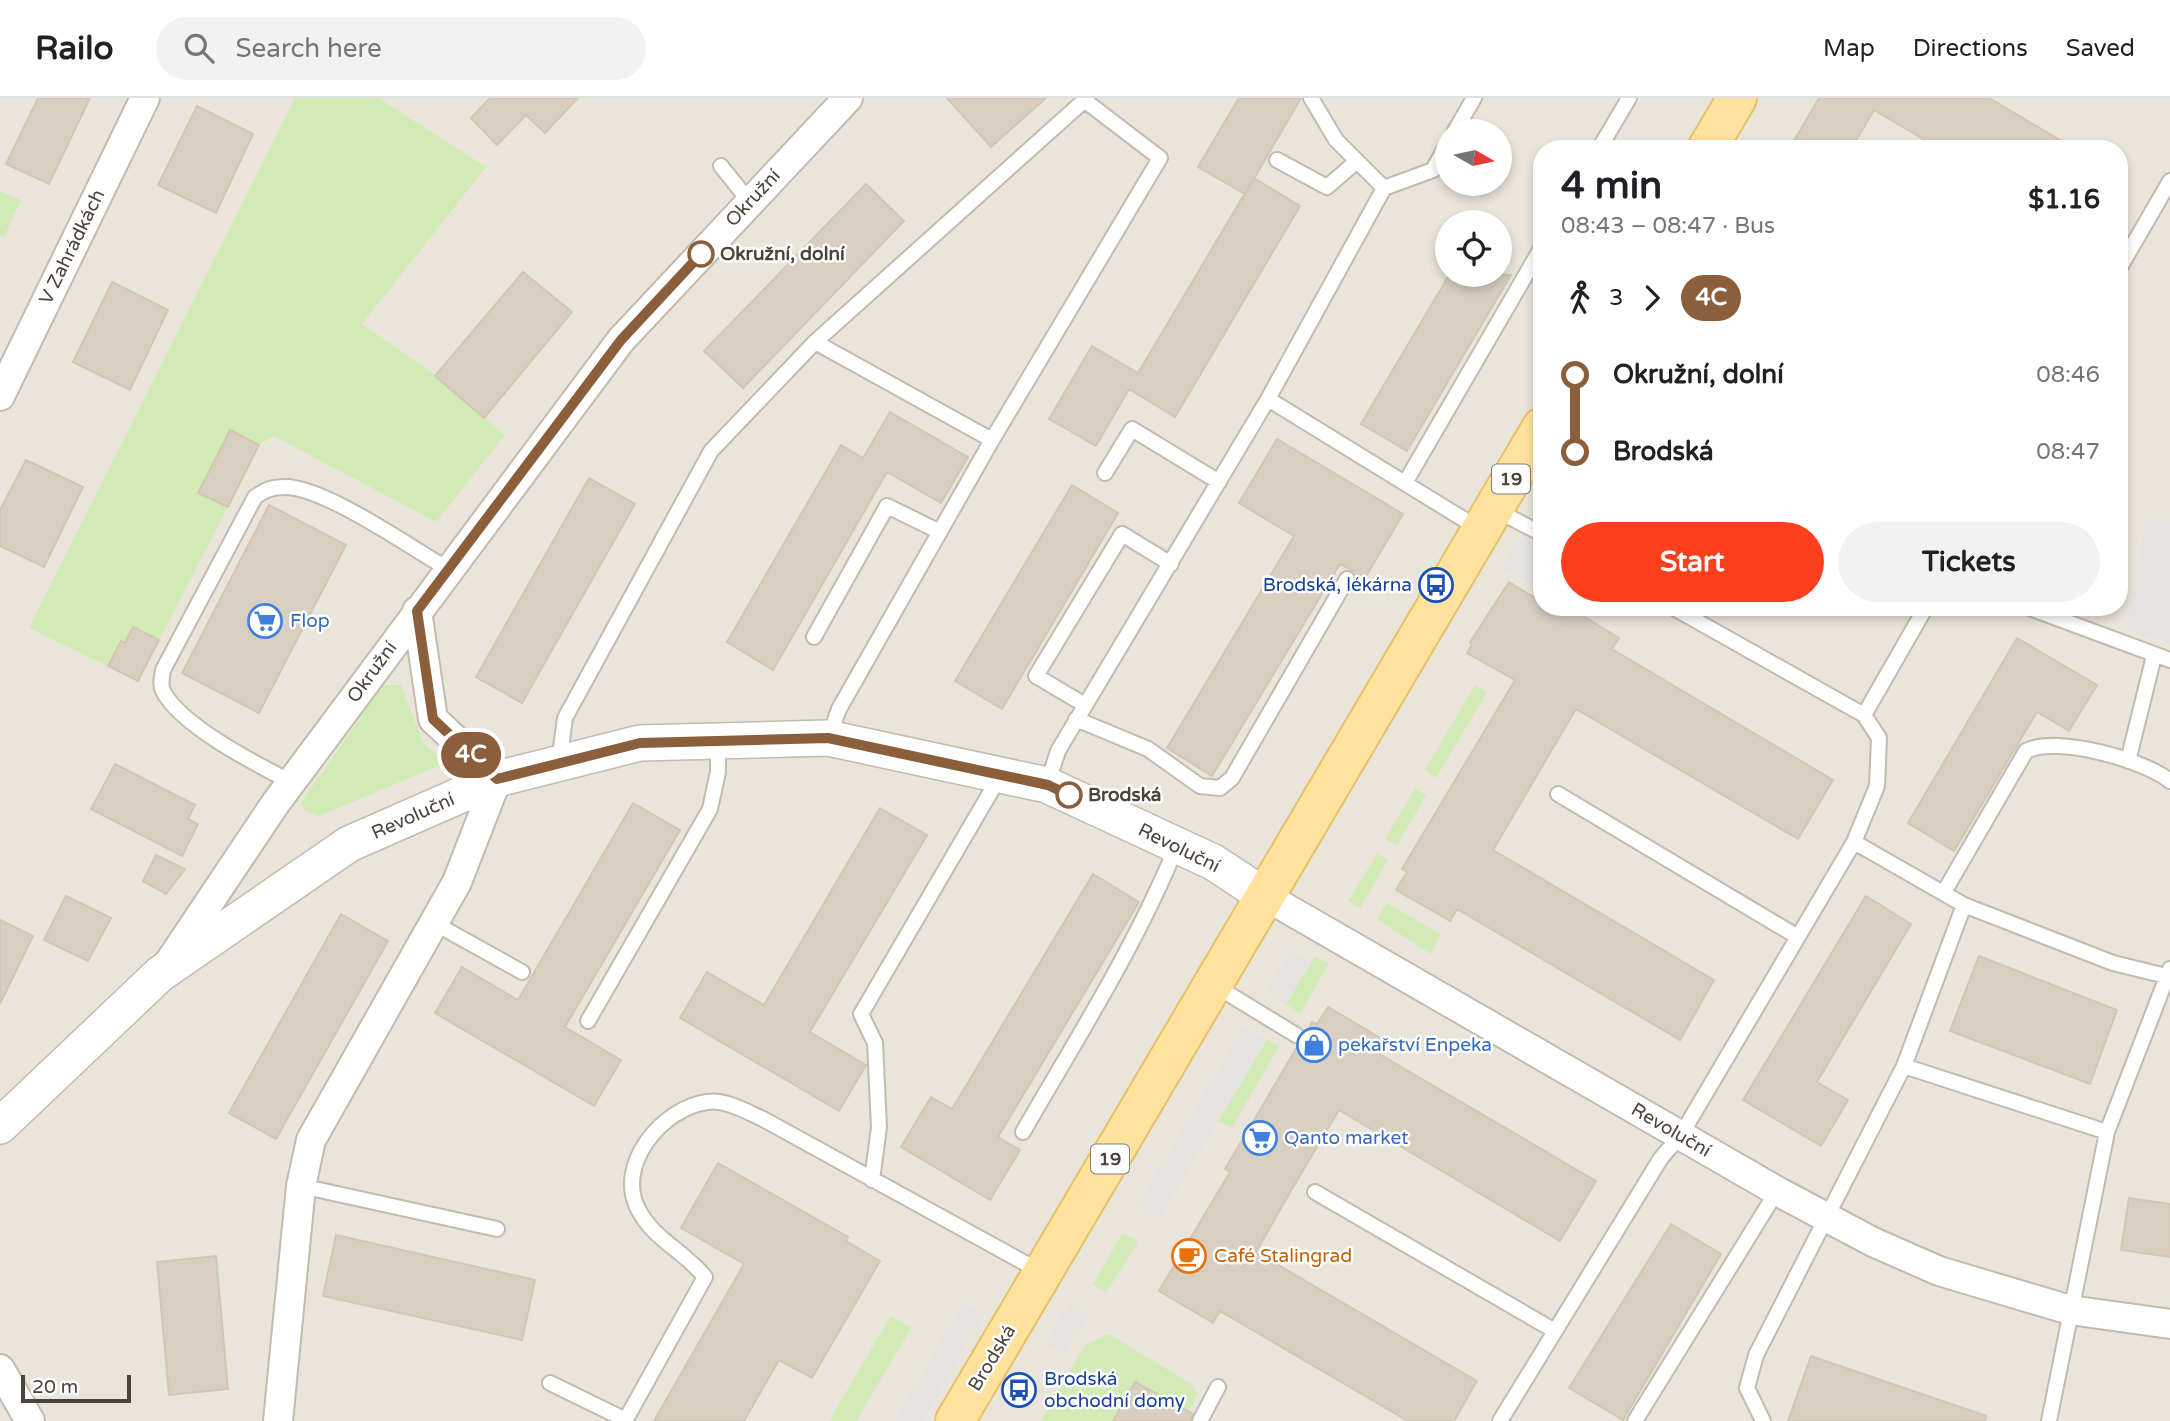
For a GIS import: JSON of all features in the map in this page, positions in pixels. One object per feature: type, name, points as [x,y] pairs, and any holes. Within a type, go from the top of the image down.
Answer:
[{"type":"main road","points":[[1712,140],[1737,98]]},
{"type":"main road","name":"Brodská","points":[[955,1421],[1533,442]]},
{"type":"street","name":"V Zahrádkách","points":[[0,396],[145,98]]},
{"type":"street","name":"Okružní","points":[[160,974],[291,782],[621,340],[848,98]]},
{"type":"street","points":[[278,1421],[302,1186],[311,1140],[457,882],[497,779],[433,719],[417,611]]},
{"type":"street","name":"Revoluční","points":[[0,1126],[160,974],[349,844],[497,779],[640,743],[828,738],[1048,785],[1213,862],[1265,896],[1827,1219],[1938,1271],[2070,1310],[2170,1324]]},
{"type":"street","points":[[0,1369],[30,1421]]},
{"type":"lane","points":[[1311,98],[1336,140],[1384,188]]},
{"type":"lane","points":[[1462,119],[1474,98]]},
{"type":"lane","points":[[1604,140],[1629,98]]},
{"type":"lane","points":[[559,763],[565,718],[711,451],[816,342],[1086,99],[1160,158],[992,440],[839,709],[828,738]]},
{"type":"lane","points":[[1276,160],[1327,187],[1357,161]]},
{"type":"lane","points":[[721,166],[749,201]]},
{"type":"lane","points":[[1048,785],[1058,751],[1076,719],[1171,565],[1268,399],[1384,188],[1433,170],[1435,166]]},
{"type":"lane","points":[[2128,253],[2170,181]]},
{"type":"lane","points":[[1405,483],[1533,263]]},
{"type":"lane","points":[[816,342],[992,440]]},
{"type":"lane","points":[[1268,399],[1405,483],[1488,519],[1533,532]]},
{"type":"lane","points":[[1105,473],[1132,429],[1219,482]]},
{"type":"lane","points":[[291,782],[241,756],[175,709],[161,689],[163,670],[255,497],[268,488],[288,486],[331,501],[448,569]]},
{"type":"lane","points":[[814,637],[887,506],[940,532]]},
{"type":"lane","points":[[1085,705],[1036,676],[1122,534],[1171,565]]},
{"type":"lane","points":[[1076,719],[1148,749],[1200,786],[1220,788],[1232,778],[1347,579]]},
{"type":"lane","points":[[1500,1421],[1661,1157],[1681,1135],[1854,842],[1877,786],[1879,738],[1864,715],[1688,616]]},
{"type":"lane","points":[[1864,715],[1921,616]]},
{"type":"lane","points":[[2050,616],[2170,660]]},
{"type":"lane","points":[[2128,761],[2154,656]]},
{"type":"lane","points":[[588,1021],[710,809],[718,772],[718,741]]},
{"type":"lane","points":[[1944,892],[2026,751],[2048,744],[2128,761],[2170,781]]},
{"type":"lane","points":[[872,1180],[879,1127],[875,1043],[861,1014],[1001,775]]},
{"type":"lane","points":[[1559,794],[1798,937]]},
{"type":"lane","points":[[1854,842],[1964,905],[2112,963],[2169,974],[2107,1132],[2049,1421]]},
{"type":"lane","points":[[1023,1132],[1131,945],[1177,845]]},
{"type":"lane","points":[[1763,1421],[1747,1388],[1756,1355],[1904,1066],[1964,905]]},
{"type":"lane","points":[[434,923],[522,972]]},
{"type":"lane","points":[[1213,985],[1296,1035]]},
{"type":"lane","points":[[1904,1066],[2107,1132]]},
{"type":"lane","points":[[550,1383],[625,1421],[705,1277],[697,1267],[657,1236],[637,1208],[633,1192],[637,1158],[659,1124],[687,1108],[709,1101],[730,1104],[763,1119],[1042,1272]]},
{"type":"lane","points":[[302,1186],[497,1229]]},
{"type":"lane","points":[[1634,1421],[1777,1191]]},
{"type":"lane","points":[[1315,1192],[1555,1331]]},
{"type":"lane","points":[[1200,1421],[1218,1387]]},
{"type":"shaded area","points":[[0,98],[2170,98],[2170,1421],[0,1421]]},
{"type":"shaded area","points":[[2146,517],[2170,521],[2170,643],[2126,630]]},
{"type":"shaded area","points":[[1522,535],[1533,542],[1533,585],[1502,568]]},
{"type":"shaded area","points":[[1291,950],[1311,961],[1286,1004],[1266,992]]},
{"type":"shaded area","points":[[1244,1026],[1267,1040],[1159,1220],[1136,1207]]},
{"type":"shaded area","points":[[1070,1302],[1089,1314],[1064,1355],[1045,1343]]},
{"type":"shaded area","points":[[962,1303],[984,1315],[923,1421],[895,1421]]},
{"type":"green space","points":[[295,98],[378,98],[486,167],[362,324],[438,377],[505,435],[436,522],[274,436],[259,445],[230,430],[198,492],[228,507],[159,640],[133,627],[125,643],[121,641],[108,666],[29,628]]},
{"type":"green space","points":[[0,191],[21,200],[4,237],[0,235]]},
{"type":"green space","points":[[383,685],[401,685],[422,741],[441,760],[438,766],[319,816],[306,812],[301,803]]},
{"type":"green space","points":[[1475,685],[1487,692],[1436,778],[1425,770]]},
{"type":"green space","points":[[1415,789],[1426,795],[1397,845],[1385,839]]},
{"type":"green space","points":[[1377,854],[1388,860],[1360,908],[1348,901]]},
{"type":"green space","points":[[1387,903],[1440,934],[1431,954],[1377,919]]},
{"type":"green space","points":[[1315,957],[1329,963],[1300,1014],[1286,1004]]},
{"type":"green space","points":[[1267,1040],[1279,1046],[1232,1128],[1218,1121]]},
{"type":"green space","points":[[1123,1233],[1138,1242],[1106,1293],[1093,1284]]},
{"type":"green space","points":[[891,1316],[911,1328],[856,1421],[829,1421]]},
{"type":"green space","points":[[1109,1334],[1191,1384],[1197,1394],[1189,1412],[1136,1382],[1113,1421],[1041,1421],[1085,1345]]},
{"type":"building","points":[[38,98],[90,98],[49,184],[6,164]]},
{"type":"building","points":[[490,98],[578,98],[545,133],[526,115],[497,145],[471,118]]},
{"type":"building","points":[[947,98],[1046,98],[991,147]]},
{"type":"building","points":[[1239,98],[1301,98],[1245,194],[1198,167]]},
{"type":"building","points":[[1819,98],[1989,98],[2060,140],[1925,140],[1874,110],[1856,140],[1794,140]]},
{"type":"building","points":[[197,106],[253,134],[216,213],[158,185]]},
{"type":"building","points":[[1254,178],[1300,206],[1175,417],[1129,389],[1096,446],[1049,419],[1092,346],[1138,373]]},
{"type":"building","points":[[866,184],[904,221],[743,388],[704,351]]},
{"type":"building","points":[[523,272],[572,312],[484,418],[435,376]]},
{"type":"building","points":[[112,282],[168,310],[130,390],[73,362]]},
{"type":"building","points":[[1442,287],[1504,287],[1407,451],[1361,424]]},
{"type":"building","points":[[890,412],[968,457],[941,503],[887,472],[773,670],[727,642],[841,445],[863,458]]},
{"type":"building","points":[[230,430],[259,445],[228,507],[198,493]]},
{"type":"building","points":[[1277,439],[1403,514],[1365,578],[1340,564],[1212,776],[1167,748],[1294,536],[1239,503]]},
{"type":"building","points":[[26,460],[83,487],[44,567],[0,546],[0,510]]},
{"type":"building","points":[[589,478],[635,504],[522,703],[476,677]]},
{"type":"building","points":[[1072,485],[1118,513],[1002,709],[955,681]]},
{"type":"building","points":[[269,505],[346,545],[259,713],[182,673]]},
{"type":"building","points":[[1509,582],[1533,597],[1533,616],[1583,616],[1619,638],[1612,649],[1833,780],[1798,839],[1576,709],[1493,850],[1714,980],[1680,1040],[1457,909],[1450,921],[1396,890],[1407,872],[1402,869],[1515,680],[1467,653],[1472,644],[1470,642]]},
{"type":"building","points":[[133,627],[159,640],[138,681],[108,666],[121,641],[125,643]]},
{"type":"building","points":[[2017,638],[2097,685],[2069,731],[2037,712],[1954,851],[1908,823]]},
{"type":"building","points":[[115,764],[195,805],[188,819],[198,824],[182,856],[91,809]]},
{"type":"building","points":[[633,803],[680,830],[565,1027],[621,1060],[594,1106],[435,1013],[462,967],[518,1000]]},
{"type":"building","points":[[880,808],[927,835],[810,1032],[866,1065],[839,1111],[680,1018],[707,972],[764,1005]]},
{"type":"building","points":[[156,855],[185,869],[166,894],[143,881]]},
{"type":"building","points":[[1093,874],[1139,902],[998,1137],[1020,1150],[990,1200],[901,1147],[931,1097],[952,1109]]},
{"type":"building","points":[[66,896],[111,918],[88,961],[44,940]]},
{"type":"building","points":[[1866,896],[1911,924],[1817,1082],[1848,1100],[1821,1146],[1743,1100]]},
{"type":"building","points":[[341,914],[388,941],[276,1139],[229,1113]]},
{"type":"building","points":[[0,920],[33,936],[0,1004]]},
{"type":"building","points":[[1979,956],[2117,1010],[2090,1084],[1950,1031]]},
{"type":"building","points":[[1328,1007],[1382,1039],[1374,1051],[1596,1181],[1560,1241],[1339,1110],[1292,1189],[1256,1252],[1477,1381],[1454,1421],[1408,1421],[1220,1311],[1213,1323],[1159,1291],[1230,1172],[1225,1169],[1299,1044],[1305,1039],[1312,1022],[1317,1024]]},
{"type":"building","points":[[718,1163],[848,1237],[846,1241],[880,1261],[812,1378],[779,1360],[744,1421],[654,1421],[744,1264],[681,1228]]},
{"type":"building","points":[[2129,1198],[2170,1204],[2170,1257],[2121,1250]]},
{"type":"building","points":[[1671,1224],[1721,1254],[1623,1420],[1569,1388]]},
{"type":"building","points":[[336,1235],[535,1280],[522,1340],[323,1296]]},
{"type":"building","points":[[216,1256],[228,1389],[169,1395],[157,1262]]},
{"type":"building","points":[[1811,1356],[1986,1416],[1985,1421],[1788,1421]]},
{"type":"building","points":[[1135,1382],[1193,1414],[1190,1421],[1113,1421]]},
{"type":"bus line","name":"4C","points":[[701,254],[621,340],[417,611],[433,719],[497,779],[640,743],[828,738],[1048,785],[1069,795]]},
{"type":"place","name":"Okružní, dolní","points":[[701,254]]},
{"type":"place","name":"Brodská, lékárna","points":[[1436,585]]},
{"type":"place","name":"Flop","points":[[265,621]]},
{"type":"place","name":"Brodská","points":[[1069,795]]},
{"type":"place","name":"pekařství Enpeka","points":[[1314,1045]]},
{"type":"place","name":"Qanto market","points":[[1260,1138]]},
{"type":"place","name":"Café Stalingrad","points":[[1189,1256]]},
{"type":"place","name":"Brodská obchodní domy","points":[[1019,1390]]}]
